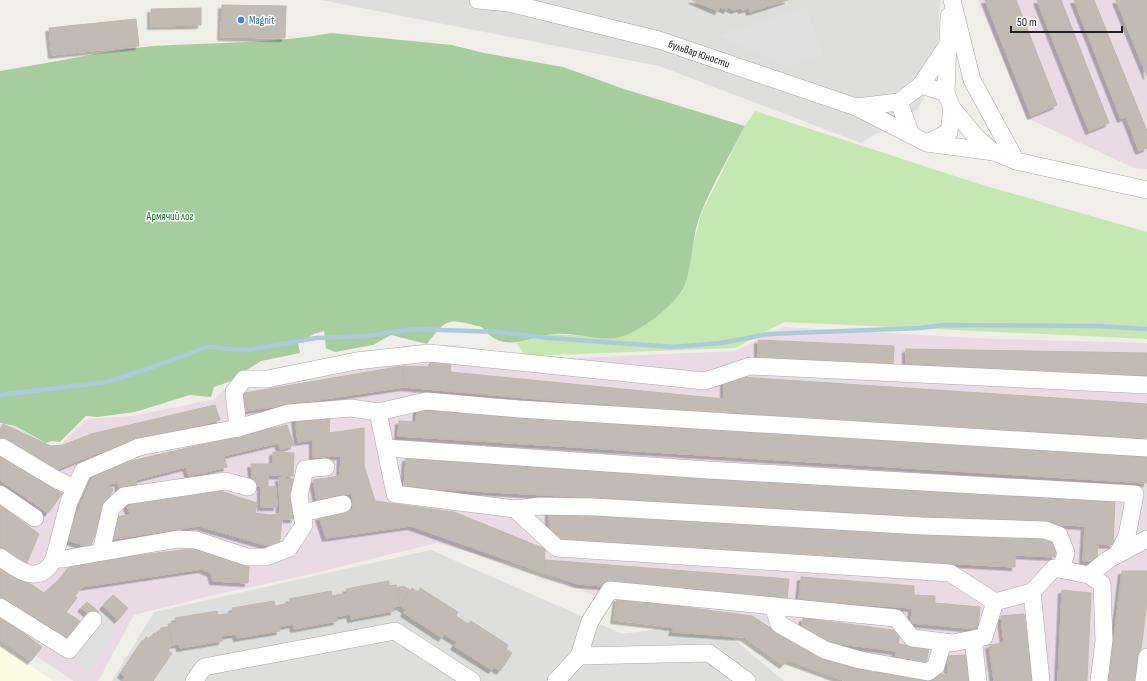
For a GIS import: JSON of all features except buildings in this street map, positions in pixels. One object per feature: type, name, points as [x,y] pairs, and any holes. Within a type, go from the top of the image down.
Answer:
[{"type":"street","name":"бульвар Юности","points":[[478,0],[508,3],[659,40],[856,108],[911,135]]},
{"type":"street","points":[[927,143],[949,132],[949,43],[951,0]]},
{"type":"street","points":[[951,0],[972,80],[1016,161]]},
{"type":"street","points":[[856,108],[899,102],[921,85],[949,43]]},
{"type":"street","points":[[921,85],[949,100],[976,138],[994,152]]},
{"type":"street","points":[[899,102],[911,135],[927,143],[994,152],[1016,161],[1147,190]]},
{"type":"street","points":[[238,428],[234,392],[244,379],[267,379],[356,361],[429,353],[705,382],[750,366],[1147,385]]},
{"type":"street","points":[[0,557],[20,572],[38,574],[49,568],[54,559],[69,502],[83,471],[139,446],[238,428],[289,413],[351,408],[378,412],[426,401],[519,409],[1147,448]]},
{"type":"street","points":[[378,412],[395,494],[515,509],[540,506],[594,507],[922,526],[1045,530],[1059,535],[1066,553],[1061,569]]},
{"type":"street","points":[[2,447],[57,480],[75,488]]},
{"type":"street","points":[[386,448],[708,470],[1135,494],[1127,536],[1117,555]]},
{"type":"street","points":[[54,559],[178,539],[196,540],[247,557],[266,557],[290,548],[304,525],[299,496],[306,469],[326,466]]},
{"type":"street","points":[[101,552],[111,508],[124,496],[225,481],[248,487]]},
{"type":"street","points":[[0,494],[35,518]]},
{"type":"street","points":[[302,513],[343,504]]},
{"type":"street","points":[[515,509],[557,548],[950,573],[995,602],[1032,592],[1054,568],[1089,575],[1102,584],[1104,640],[1099,681]]},
{"type":"street","points":[[1089,575],[1117,555],[1147,539]]},
{"type":"street","points":[[556,681],[579,656],[590,621],[610,590],[896,618],[912,638],[952,643],[984,637],[995,602]]},
{"type":"street","points":[[1032,592],[1041,681]]},
{"type":"street","points":[[773,606],[779,624],[824,650],[860,660],[928,672],[936,666],[942,642]]},
{"type":"street","points":[[0,607],[69,650],[93,620]]},
{"type":"street","points":[[194,681],[204,667],[395,631],[472,681]]},
{"type":"street","points":[[973,639],[978,681]]},
{"type":"street","points":[[579,656],[709,653],[748,681]]},
{"type":"street","points":[[1144,681],[1147,657]]},
{"type":"shaded area","points":[[321,0],[940,0],[937,74],[917,110],[861,143],[659,66]]},
{"type":"shaded area","points":[[978,0],[1147,0],[1147,169],[1134,168],[1027,118]]},
{"type":"shaded area","points":[[806,6],[823,56],[788,67],[716,36]]},
{"type":"shaded area","points":[[784,327],[993,339],[1147,343],[1147,681],[877,681],[752,616],[593,595],[544,573],[437,543],[134,615],[98,681],[74,681],[0,632],[0,424],[15,427],[50,445],[59,446],[87,419],[132,416],[215,399],[229,384],[380,361],[404,345],[454,345],[531,360],[736,351]]},
{"type":"shaded area","points":[[431,550],[622,634],[713,622],[784,681],[112,681],[154,612]]},
{"type":"shaded area","points":[[103,608],[120,622],[90,673],[64,658]]},
{"type":"shaded area","points":[[0,644],[53,681],[0,681]]},
{"type":"green space","name":"Армячий лог","points":[[331,33],[452,45],[484,53],[563,67],[624,89],[745,126],[716,180],[701,213],[696,230],[688,275],[681,292],[674,301],[645,325],[634,332],[615,338],[554,334],[516,342],[507,342],[498,340],[482,327],[455,321],[445,324],[440,328],[427,344],[391,335],[373,345],[335,352],[326,348],[324,331],[314,334],[298,343],[300,353],[261,361],[245,371],[240,378],[214,387],[211,397],[190,395],[135,412],[97,417],[86,416],[60,442],[52,441],[46,443],[15,426],[0,423],[0,71],[134,48],[264,41],[309,37]]},
{"type":"green space","points":[[755,111],[979,184],[1147,232],[1147,339],[784,322],[735,348],[526,356],[516,343],[554,334],[616,338],[693,246],[701,214],[745,126]]},
{"type":"waterway","points":[[0,395],[107,382],[207,347],[247,350],[316,338],[367,336],[413,329],[498,332],[549,338],[673,347],[721,343],[769,334],[920,328],[944,325],[1098,326],[1147,329]]},
{"type":"place","name":"Magnit","points":[[241,20]]}]
